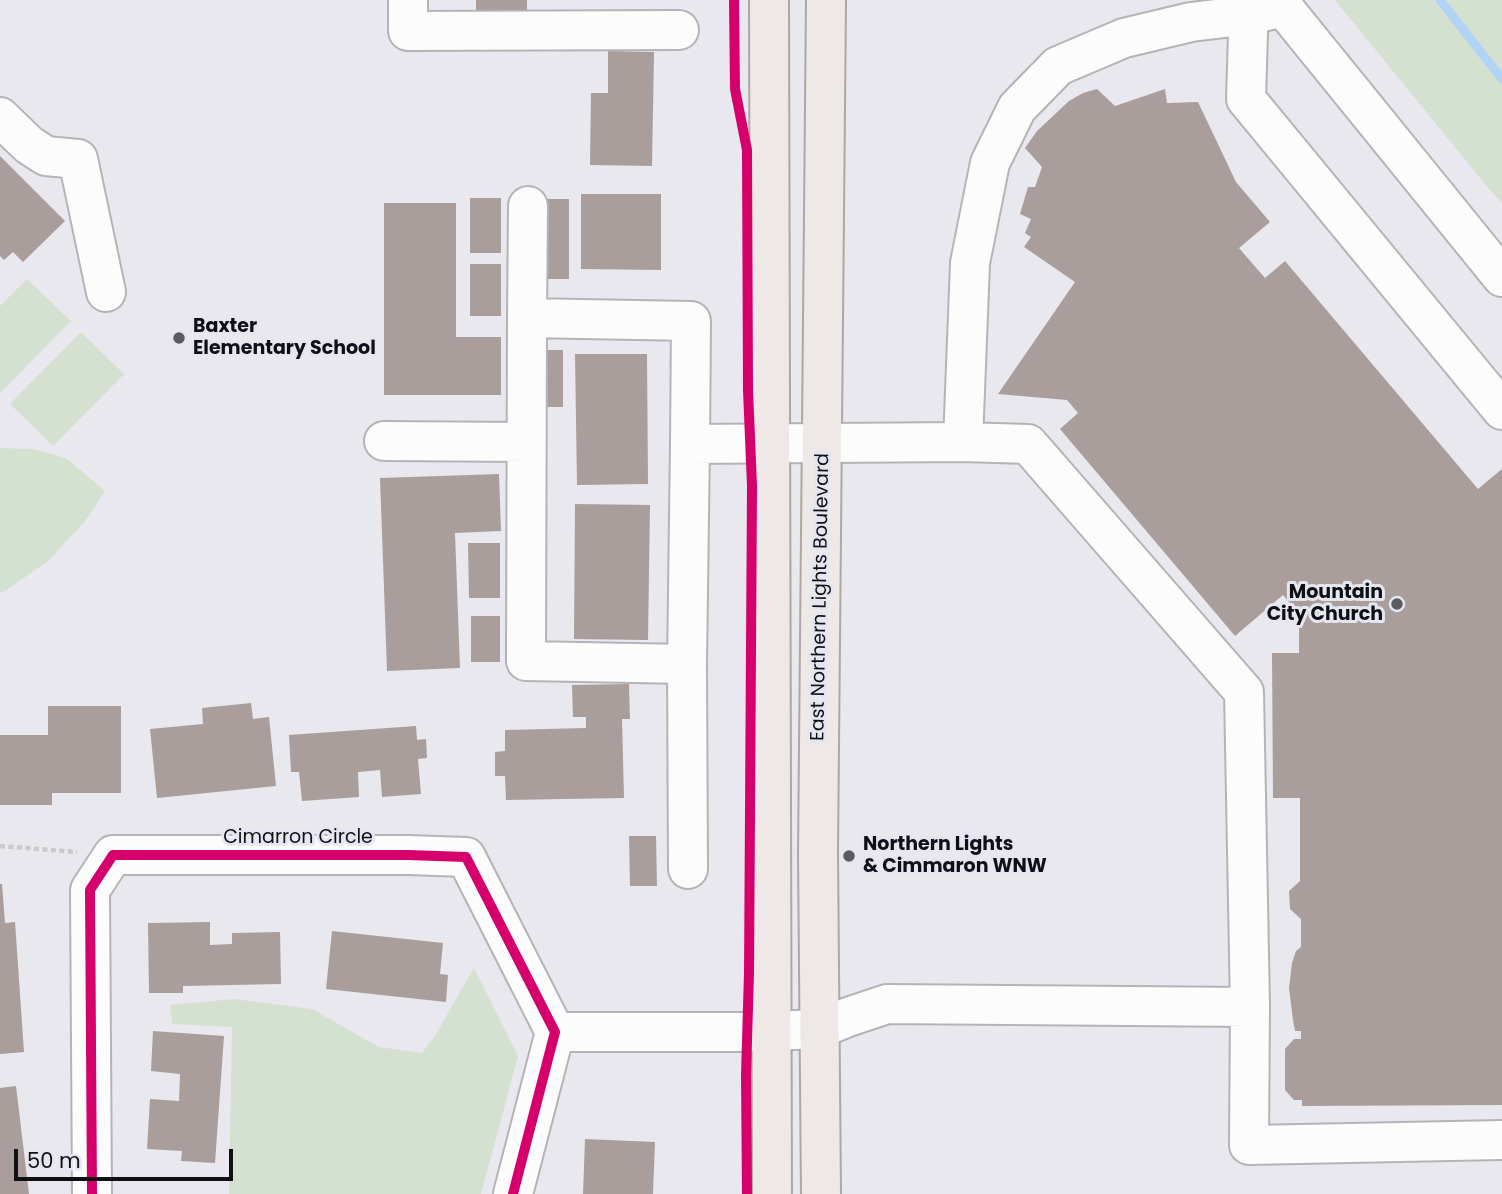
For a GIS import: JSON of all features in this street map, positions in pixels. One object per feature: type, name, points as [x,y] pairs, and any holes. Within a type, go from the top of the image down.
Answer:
[{"type":"main road","points":[[769,0],[772,1194]]},
{"type":"main road","name":"East Northern Lights Boulevard","points":[[821,1194],[818,853],[825,0]]},
{"type":"street","points":[[408,0],[408,31],[679,30]]},
{"type":"street","points":[[963,442],[970,263],[990,163],[1017,108],[1058,66],[1124,38],[1249,8],[1283,7],[1502,277]]},
{"type":"street","points":[[1249,8],[1246,99],[1502,410]]},
{"type":"street","points":[[0,117],[29,145],[47,156],[78,159],[106,292]]},
{"type":"street","points":[[528,206],[526,661],[687,664]]},
{"type":"street","points":[[527,318],[691,321],[687,664],[688,869]]},
{"type":"street","points":[[384,441],[526,442]]},
{"type":"street","points":[[690,444],[1028,444],[1244,691],[1250,1007],[1249,1145],[1502,1140]]},
{"type":"street","points":[[92,1194],[90,890],[113,855]]},
{"type":"street","name":"Cimarron Circle","points":[[113,855],[466,857],[555,1032]]},
{"type":"street","points":[[513,1194],[555,1032],[819,1029],[887,1004],[1250,1007]]},
{"type":"path","points":[[0,846],[113,855]]},
{"type":"green space","points":[[1335,0],[1502,0],[1502,203],[1489,189]]},
{"type":"green space","points":[[27,279],[71,321],[0,393],[0,306]]},
{"type":"green space","points":[[81,332],[124,374],[53,446],[10,404]]},
{"type":"green space","points":[[0,448],[33,449],[66,458],[105,491],[86,520],[48,561],[0,593]]},
{"type":"green space","points":[[474,968],[518,1056],[481,1194],[229,1194],[232,1027],[172,1024],[170,1005],[234,999],[312,1009],[379,1047],[422,1053]]},
{"type":"building","points":[[476,0],[527,0],[527,20],[476,20]]},
{"type":"building","points":[[608,51],[654,52],[652,166],[590,165],[591,93],[608,93]]},
{"type":"building","name":"Mountain City Church","points":[[1097,89],[1115,106],[1165,89],[1167,103],[1198,102],[1236,182],[1270,222],[1239,248],[1265,278],[1285,261],[1478,489],[1502,469],[1502,1105],[1302,1106],[1302,1100],[1294,1100],[1285,1090],[1285,1049],[1294,1039],[1301,1039],[1301,1031],[1295,1031],[1289,988],[1292,963],[1296,951],[1301,947],[1301,919],[1290,909],[1289,891],[1300,881],[1300,798],[1273,798],[1272,653],[1299,653],[1299,613],[1283,595],[1235,636],[1060,429],[1078,413],[1067,400],[998,394],[1075,282],[1024,247],[1031,237],[1025,233],[1031,219],[1020,214],[1028,187],[1035,187],[1042,167],[1025,148],[1037,131],[1069,101]]},
{"type":"building","points":[[0,156],[65,221],[23,262],[13,252],[4,260],[0,256]]},
{"type":"building","points":[[581,194],[661,194],[661,270],[581,269]]},
{"type":"building","points":[[470,198],[501,198],[501,253],[470,253]]},
{"type":"building","points":[[538,199],[569,199],[569,279],[538,279]]},
{"type":"building","points":[[384,203],[456,203],[456,337],[501,337],[501,395],[384,395]]},
{"type":"building","points":[[470,264],[501,264],[501,316],[470,316]]},
{"type":"building","points":[[532,350],[563,350],[563,407],[532,407]]},
{"type":"building","points":[[575,354],[647,354],[648,484],[577,485]]},
{"type":"building","points":[[499,474],[501,531],[455,533],[460,668],[387,671],[380,478]]},
{"type":"building","points":[[575,504],[650,505],[648,640],[574,639]]},
{"type":"building","points":[[468,543],[500,543],[500,598],[469,598]]},
{"type":"building","points":[[471,616],[500,616],[500,662],[471,662]]},
{"type":"building","points":[[629,684],[630,719],[622,719],[624,798],[506,800],[505,776],[495,776],[495,752],[505,751],[505,730],[586,728],[586,717],[573,717],[572,685]]},
{"type":"building","points":[[251,703],[253,719],[269,717],[276,786],[157,798],[150,729],[203,724],[202,708]]},
{"type":"building","points":[[48,706],[121,706],[121,793],[52,793],[52,805],[0,805],[0,735],[48,735]]},
{"type":"building","points":[[416,726],[417,740],[426,739],[427,758],[418,759],[421,794],[382,797],[380,770],[358,772],[359,797],[302,801],[299,772],[291,772],[289,735]]},
{"type":"building","points":[[629,836],[656,836],[657,886],[630,886]]},
{"type":"building","points":[[0,884],[5,923],[15,922],[24,1052],[0,1054]]},
{"type":"building","points":[[210,922],[210,945],[232,944],[232,933],[280,932],[281,984],[183,986],[183,993],[149,993],[148,923]]},
{"type":"building","points":[[332,931],[443,943],[440,974],[448,975],[446,1002],[326,989]]},
{"type":"building","points":[[153,1031],[224,1036],[215,1163],[181,1161],[182,1151],[147,1149],[150,1099],[179,1101],[180,1074],[151,1071]]},
{"type":"building","points":[[16,1086],[29,1194],[0,1194],[0,1088]]},
{"type":"building","points":[[585,1139],[655,1142],[653,1194],[583,1194]]},
{"type":"waterway","points":[[1440,0],[1502,79]]},
{"type":"cycle path","points":[[734,0],[735,89],[747,150],[748,390],[752,486],[747,1194]]},
{"type":"cycle path","points":[[92,1194],[90,890],[113,855],[466,857],[555,1032],[513,1194]]},
{"type":"place","name":"Baxter Elementary School","points":[[179,338]]},
{"type":"place","name":"Mountain City Church","points":[[1397,604]]},
{"type":"place","name":"Northern Lights & Cimmaron WNW","points":[[849,856]]}]
